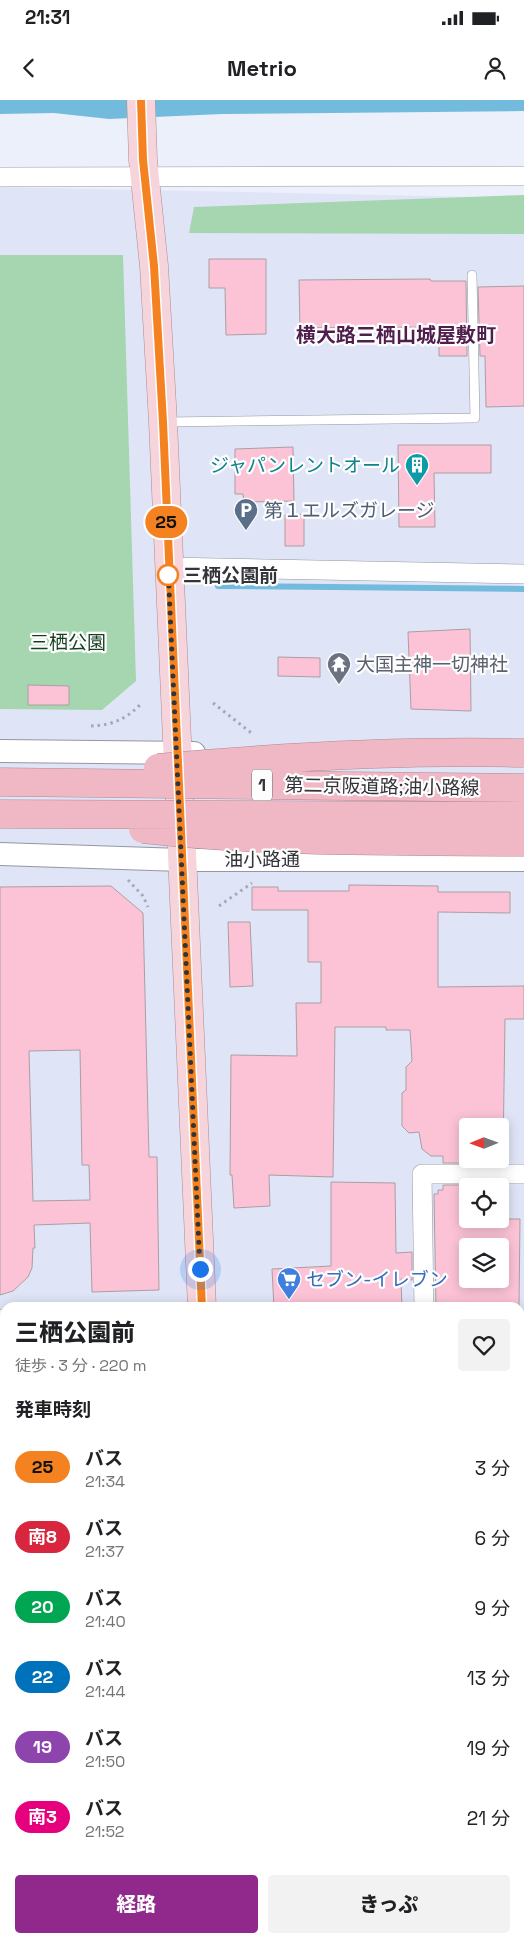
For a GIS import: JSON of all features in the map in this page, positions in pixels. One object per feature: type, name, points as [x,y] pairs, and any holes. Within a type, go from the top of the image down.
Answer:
[{"type":"highway","points":[[3,782],[254,759],[436,751],[524,753]]},
{"type":"highway","name":"第二京阪道路;油小路線","points":[[3,782],[524,788]]},
{"type":"highway","points":[[3,814],[194,835],[295,839],[524,842]]},
{"type":"highway","name":"第二京阪道路;油小路線","points":[[3,814],[524,816]]},
{"type":"main road","points":[[141,100],[144,167],[154,266],[163,422],[202,1302]]},
{"type":"street","points":[[0,177],[144,167],[524,176]]},
{"type":"street","points":[[168,567],[524,574]]},
{"type":"street","points":[[0,751],[177,752],[524,760]]},
{"type":"street","name":"油小路通","points":[[0,854],[182,860],[524,860]]},
{"type":"street","points":[[424,1302],[422,1174],[524,1174]]},
{"type":"lane","points":[[163,422],[474,418],[472,275]]},
{"type":"path","points":[[91,726],[109,725],[121,720],[141,704]]},
{"type":"path","points":[[122,876],[136,887],[148,907]]},
{"type":"shaded area","points":[[0,187],[524,198],[524,1302],[0,1302]]},
{"type":"green space","points":[[524,195],[524,234],[189,233],[194,207]]},
{"type":"green space","name":"三栖公園","points":[[0,255],[123,255],[136,681],[102,710],[0,709]]},
{"type":"water","points":[[0,100],[524,100],[524,111],[222,114],[109,119],[54,113],[0,114]]},
{"type":"building","points":[[209,259],[266,259],[266,334],[226,335],[225,288],[209,288]]},
{"type":"building","points":[[430,279],[431,281],[466,281],[467,356],[439,356],[439,327],[300,328],[299,280]]},
{"type":"building","points":[[524,286],[524,406],[486,407],[485,356],[480,356],[478,287]]},
{"type":"building","name":"ジャパンレントオール","points":[[398,445],[491,445],[491,473],[434,473],[435,527],[399,527]]},
{"type":"building","points":[[293,447],[294,501],[244,502],[243,494],[235,494],[235,449]]},
{"type":"building","points":[[304,514],[304,546],[285,546],[285,515]]},
{"type":"building","points":[[470,629],[471,711],[411,709],[408,632]]},
{"type":"building","points":[[278,657],[320,658],[320,677],[278,676]]},
{"type":"building","points":[[28,685],[69,686],[69,705],[28,705]]},
{"type":"building","points":[[349,885],[438,886],[438,892],[510,892],[510,913],[438,912],[438,987],[524,986],[524,1019],[505,1019],[504,1118],[459,1118],[459,1163],[443,1163],[443,1156],[431,1156],[422,1149],[419,1132],[409,1133],[402,1126],[402,1093],[406,1090],[406,1067],[412,1061],[410,1030],[386,1030],[386,1027],[335,1027],[333,1177],[269,1175],[270,1206],[234,1208],[232,1175],[230,1175],[231,1055],[297,1056],[296,1003],[321,1003],[321,962],[308,962],[308,910],[252,910],[252,887],[278,887],[278,891],[349,891]]},
{"type":"building","points":[[111,886],[143,913],[149,1157],[157,1157],[159,1290],[92,1292],[90,1223],[34,1225],[35,1248],[33,1248],[32,1268],[28,1277],[13,1291],[0,1295],[0,887]],"holes":[[[80,1050],[82,1165],[89,1165],[90,1200],[33,1201],[29,1051]]]},
{"type":"building","points":[[228,922],[250,922],[253,986],[230,987]]},
{"type":"building","points":[[331,1182],[395,1183],[396,1253],[412,1252],[412,1280],[401,1279],[402,1302],[274,1302],[272,1269],[331,1266]]},
{"type":"building","points":[[443,1185],[459,1185],[459,1228],[509,1228],[509,1219],[520,1219],[519,1302],[436,1302],[434,1194],[438,1194],[438,1190],[443,1190]]},
{"type":"waterway","points":[[218,586],[524,589]]},
{"type":"bus line","name":"25","points":[[141,100],[143,160],[154,266],[163,422],[170,625],[185,906],[202,1302]]},
{"type":"place","name":"ジャパンレントオール","points":[[417,486]]},
{"type":"place","name":"第１エルズガレージ","points":[[246,531]]},
{"type":"place","name":"三栖公園前","points":[[168,575]]},
{"type":"place","name":"大国主神一切神社","points":[[339,685]]},
{"type":"place","name":"セブン-イレブン","points":[[289,1300]]},
{"type":"district","name":"横大路三栖山城屋敷町","points":[[396,335]]},
{"type":"route","points":[[168,575],[168,567],[185,906],[200,1269]]}]
